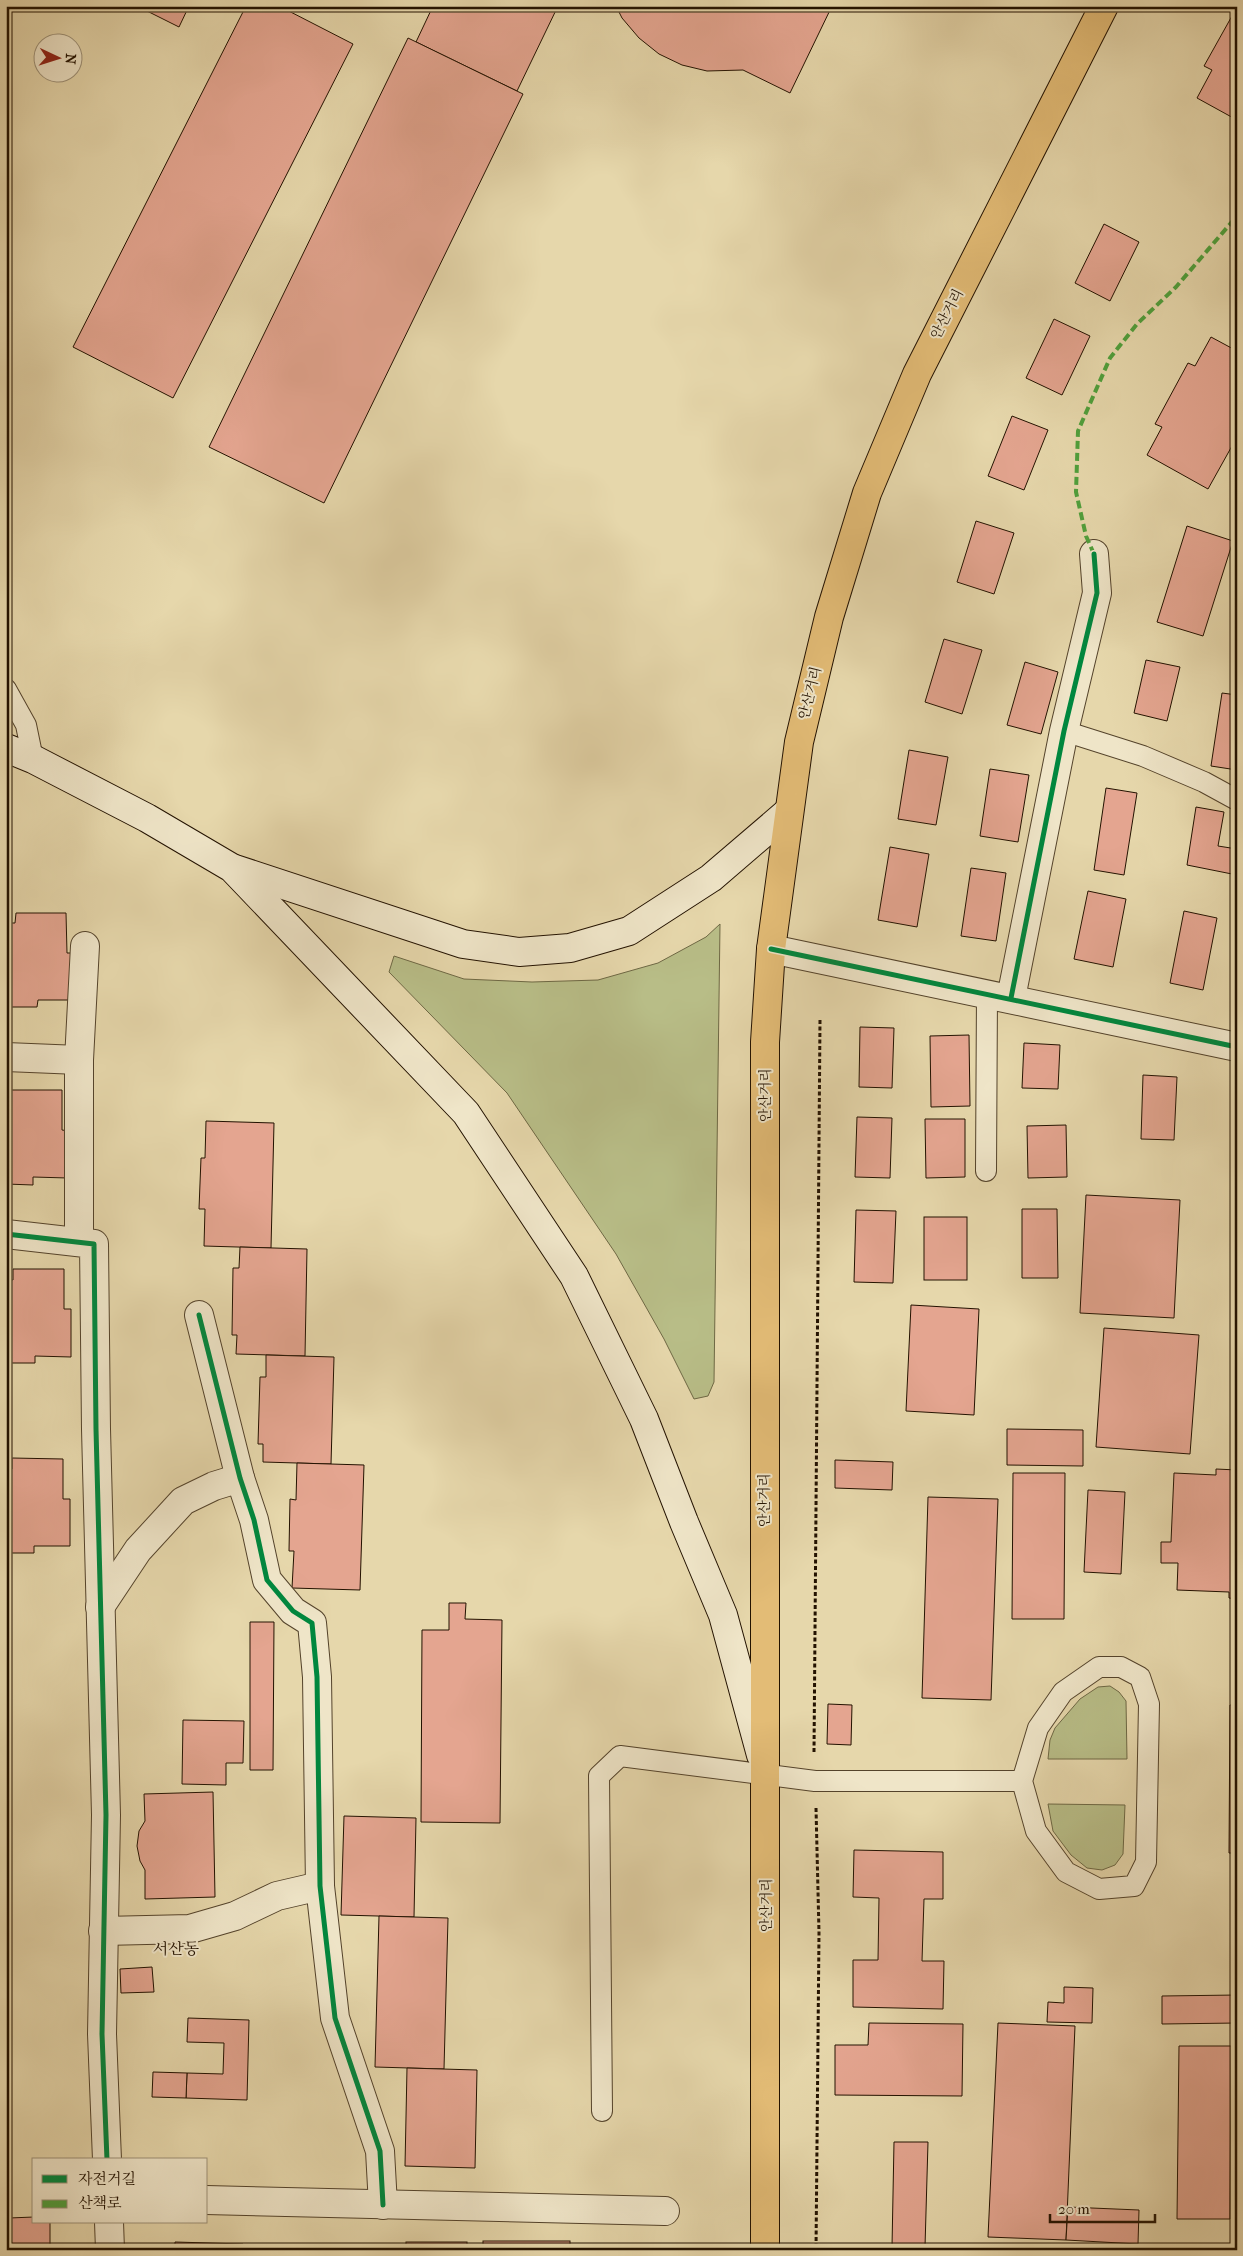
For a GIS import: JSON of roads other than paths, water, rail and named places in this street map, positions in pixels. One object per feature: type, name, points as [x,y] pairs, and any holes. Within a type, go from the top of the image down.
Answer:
[{"type":"main road","name":"안산거리","points":[[765,2250],[765,1042],[771,949],[798,742],[829,617],[867,493],[917,374],[1104,6]]},
{"type":"street","points":[[999,995],[1097,593],[1094,554]]},
{"type":"street","points":[[6,748],[33,759],[147,818],[232,868],[463,944],[519,952],[570,948],[629,931],[711,878],[788,812]]},
{"type":"street","points":[[232,868],[466,1113],[574,1276],[644,1419],[723,1615],[766,1774]]},
{"type":"street","points":[[79,1242],[79,1060],[85,946]]},
{"type":"street","points":[[771,949],[999,995],[1237,1047]]},
{"type":"street","points":[[6,1057],[79,1060]]},
{"type":"street","points":[[6,1234],[94,1244],[100,1607],[106,1815],[102,2034],[107,2158]]},
{"type":"street","points":[[199,1315],[240,1478],[254,1520],[267,1580],[293,1611],[312,1623],[317,1677],[320,1886],[336,2018],[380,2151],[383,2204]]},
{"type":"street","points":[[100,1607],[138,1550],[183,1501],[214,1486],[240,1478]]},
{"type":"street","points":[[104,1931],[190,1929],[235,1916],[277,1896],[320,1886]]},
{"type":"street","points":[[208,2200],[665,2211]]},
{"type":"street","points":[[109,2224],[110,2250]]},
{"type":"lane","points":[[6,690],[26,725],[33,759]]},
{"type":"lane","points":[[1064,731],[1143,756],[1204,782],[1237,800]]},
{"type":"lane","points":[[986,1171],[999,995]]},
{"type":"lane","points":[[1100,1667],[1121,1667],[1140,1677],[1149,1704],[1146,1862],[1134,1886],[1099,1888],[1066,1872],[1036,1831],[1022,1781],[1038,1728],[1063,1692],[1100,1667]]},
{"type":"lane","points":[[602,2111],[599,1776],[620,1756],[815,1782],[1022,1781]]},
{"type":"district","name":"서산동","points":[[176,1948]]}]
